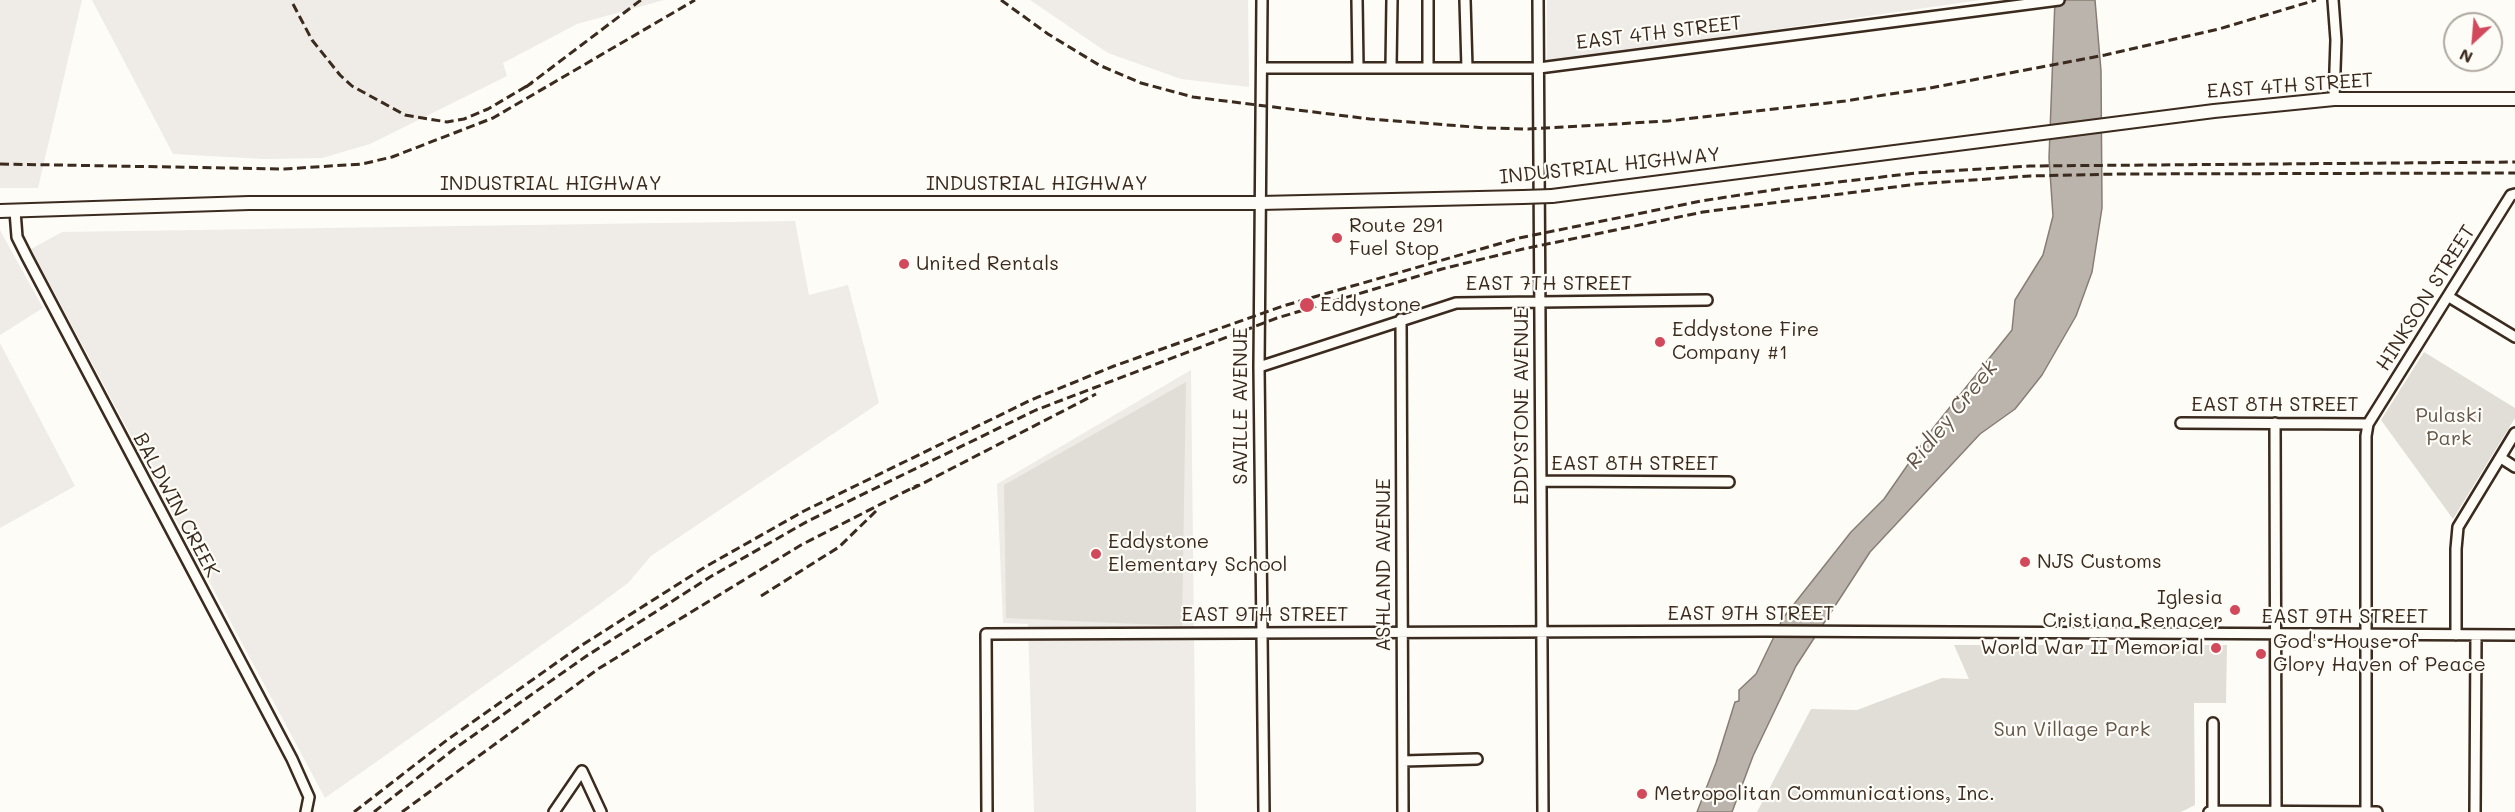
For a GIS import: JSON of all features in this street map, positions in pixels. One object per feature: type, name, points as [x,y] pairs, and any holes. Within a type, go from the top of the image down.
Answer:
[{"type":"main road","name":"EAST 4TH STREET","points":[[2070,130],[2214,111],[2334,99],[2515,99]]},
{"type":"main road","name":"INDUSTRIAL HIGHWAY","points":[[0,212],[249,203],[1260,204],[1523,198],[2070,130]]},
{"type":"street","name":"SAVILLE AVENUE","points":[[1262,0],[1259,367],[1264,812]]},
{"type":"street","points":[[1358,0],[1358,67]]},
{"type":"street","points":[[1391,67],[1392,0]]},
{"type":"street","points":[[1428,0],[1428,66]]},
{"type":"street","points":[[1466,0],[1467,68]]},
{"type":"street","name":"EDDYSTONE AVENUE","points":[[1538,0],[1542,812]]},
{"type":"street","name":"EAST 4TH STREET","points":[[1263,68],[1428,66],[1539,68],[2059,0]]},
{"type":"street","points":[[2333,0],[2336,40],[2334,99]]},
{"type":"street","name":"HINKSON STREET","points":[[2368,423],[2511,195],[2515,194]]},
{"type":"street","name":"BALDWIN CREEK","points":[[15,211],[17,237],[27,257],[196,583],[292,759],[309,796],[306,812]]},
{"type":"street","points":[[2449,297],[2515,337]]},
{"type":"street","name":"EAST 7TH STREET","points":[[1259,367],[1456,303],[1707,300]]},
{"type":"street","name":"ASHLAND AVENUE","points":[[1401,319],[1404,568],[1403,812]]},
{"type":"street","name":"EAST 8TH STREET","points":[[2181,423],[2368,423]]},
{"type":"street","points":[[2275,423],[2276,812]]},
{"type":"street","points":[[2366,812],[2366,436],[2368,423]]},
{"type":"street","points":[[2456,635],[2458,527],[2515,433]]},
{"type":"street","points":[[2501,458],[2515,467]]},
{"type":"street","name":"EAST 8TH STREET","points":[[1541,482],[1729,482]]},
{"type":"street","name":"EAST 9TH STREET","points":[[987,812],[986,634],[1766,631],[2515,635]]},
{"type":"street","points":[[2475,812],[2476,635]]},
{"type":"street","points":[[2213,723],[2211,811],[2377,812]]},
{"type":"street","points":[[1403,760],[1476,759]]},
{"type":"street","points":[[554,812],[582,771],[601,812]]},
{"type":"shaded area","points":[[0,0],[82,0],[38,188],[0,188]]},
{"type":"shaded area","points":[[92,0],[664,0],[577,24],[503,63],[507,76],[370,144],[322,158],[264,159],[173,154]]},
{"type":"shaded area","points":[[1030,0],[1248,0],[1249,87],[1181,79],[1108,53]]},
{"type":"shaded area","points":[[1547,0],[1981,0],[1547,62]]},
{"type":"shaded area","points":[[795,221],[809,295],[848,285],[879,403],[651,556],[628,583],[325,798],[31,249],[62,232]]},
{"type":"shaded area","points":[[0,230],[43,308],[0,335]]},
{"type":"shaded area","points":[[0,343],[75,486],[0,528]]},
{"type":"shaded area","name":"Eddystone Elementary School","points":[[1191,370],[1196,812],[1034,812],[1028,624],[1003,623],[997,484]]},
{"type":"green space","name":"Pulaski Park","points":[[2424,352],[2515,408],[2515,418],[2453,519],[2381,420]]},
{"type":"green space","points":[[1186,382],[1182,626],[1006,618],[1004,485]]},
{"type":"green space","name":"Sun Village Park","points":[[1954,645],[2227,645],[2226,703],[2194,703],[2195,805],[2181,812],[1757,812],[1811,709],[1857,710],[1942,678],[1969,679]]},
{"type":"water","name":"Ridley Creek","points":[[2055,0],[2095,0],[2101,71],[2102,208],[2092,272],[2076,316],[2042,375],[2015,409],[1980,434],[1870,552],[1796,666],[1753,756],[1732,812],[1697,812],[1716,763],[1735,702],[1739,701],[1739,690],[1756,674],[1783,618],[1851,532],[1884,499],[1934,427],[2012,330],[2015,300],[2043,255],[2053,216],[2049,158]]},
{"type":"railway","points":[[526,87],[641,0]]},
{"type":"railway","points":[[0,164],[284,169],[362,164],[392,157],[493,118],[695,0]]},
{"type":"railway","points":[[1001,0],[1048,34],[1099,65],[1141,83],[1193,97],[1370,119],[1528,129],[1668,121],[1845,101],[1930,88],[2105,55],[2219,29],[2316,0]]},
{"type":"railway","points":[[293,4],[312,40],[340,75],[352,86],[405,115],[447,122],[464,119],[488,109],[532,83]]},
{"type":"railway","points":[[354,812],[447,740],[579,647],[705,567],[804,511],[1031,400],[1114,366],[1283,306],[1519,238],[1701,201],[1779,189],[1916,173],[2030,166],[2515,162]]},
{"type":"railway","points":[[374,812],[454,749],[585,657],[710,577],[808,521],[1036,410],[1277,318],[1442,269],[1523,249],[1703,212],[1917,184],[2030,176],[2119,174],[2515,173]]},
{"type":"railway","points":[[912,489],[1096,394]]},
{"type":"railway","points":[[402,812],[598,669],[801,545],[918,485]]},
{"type":"railway","points":[[761,596],[839,547],[876,511]]},
{"type":"place","name":"Route 291 Fuel Stop","points":[[1337,238]]},
{"type":"place","name":"United Rentals","points":[[904,264]]},
{"type":"place","name":"Eddystone","points":[[1307,305]]},
{"type":"place","name":"Eddystone Fire Company #1","points":[[1660,342]]},
{"type":"place","name":"Eddystone Elementary School","points":[[1096,554]]},
{"type":"place","name":"NJS Customs","points":[[2025,562]]},
{"type":"place","name":"Iglesia Cristiana Renacer","points":[[2235,610]]},
{"type":"place","name":"World War II Memorial","points":[[2216,648]]},
{"type":"place","name":"God's House of Glory Haven of Peace","points":[[2261,654]]},
{"type":"place","name":"Metropolitan Communications, Inc.","points":[[1642,794]]}]
